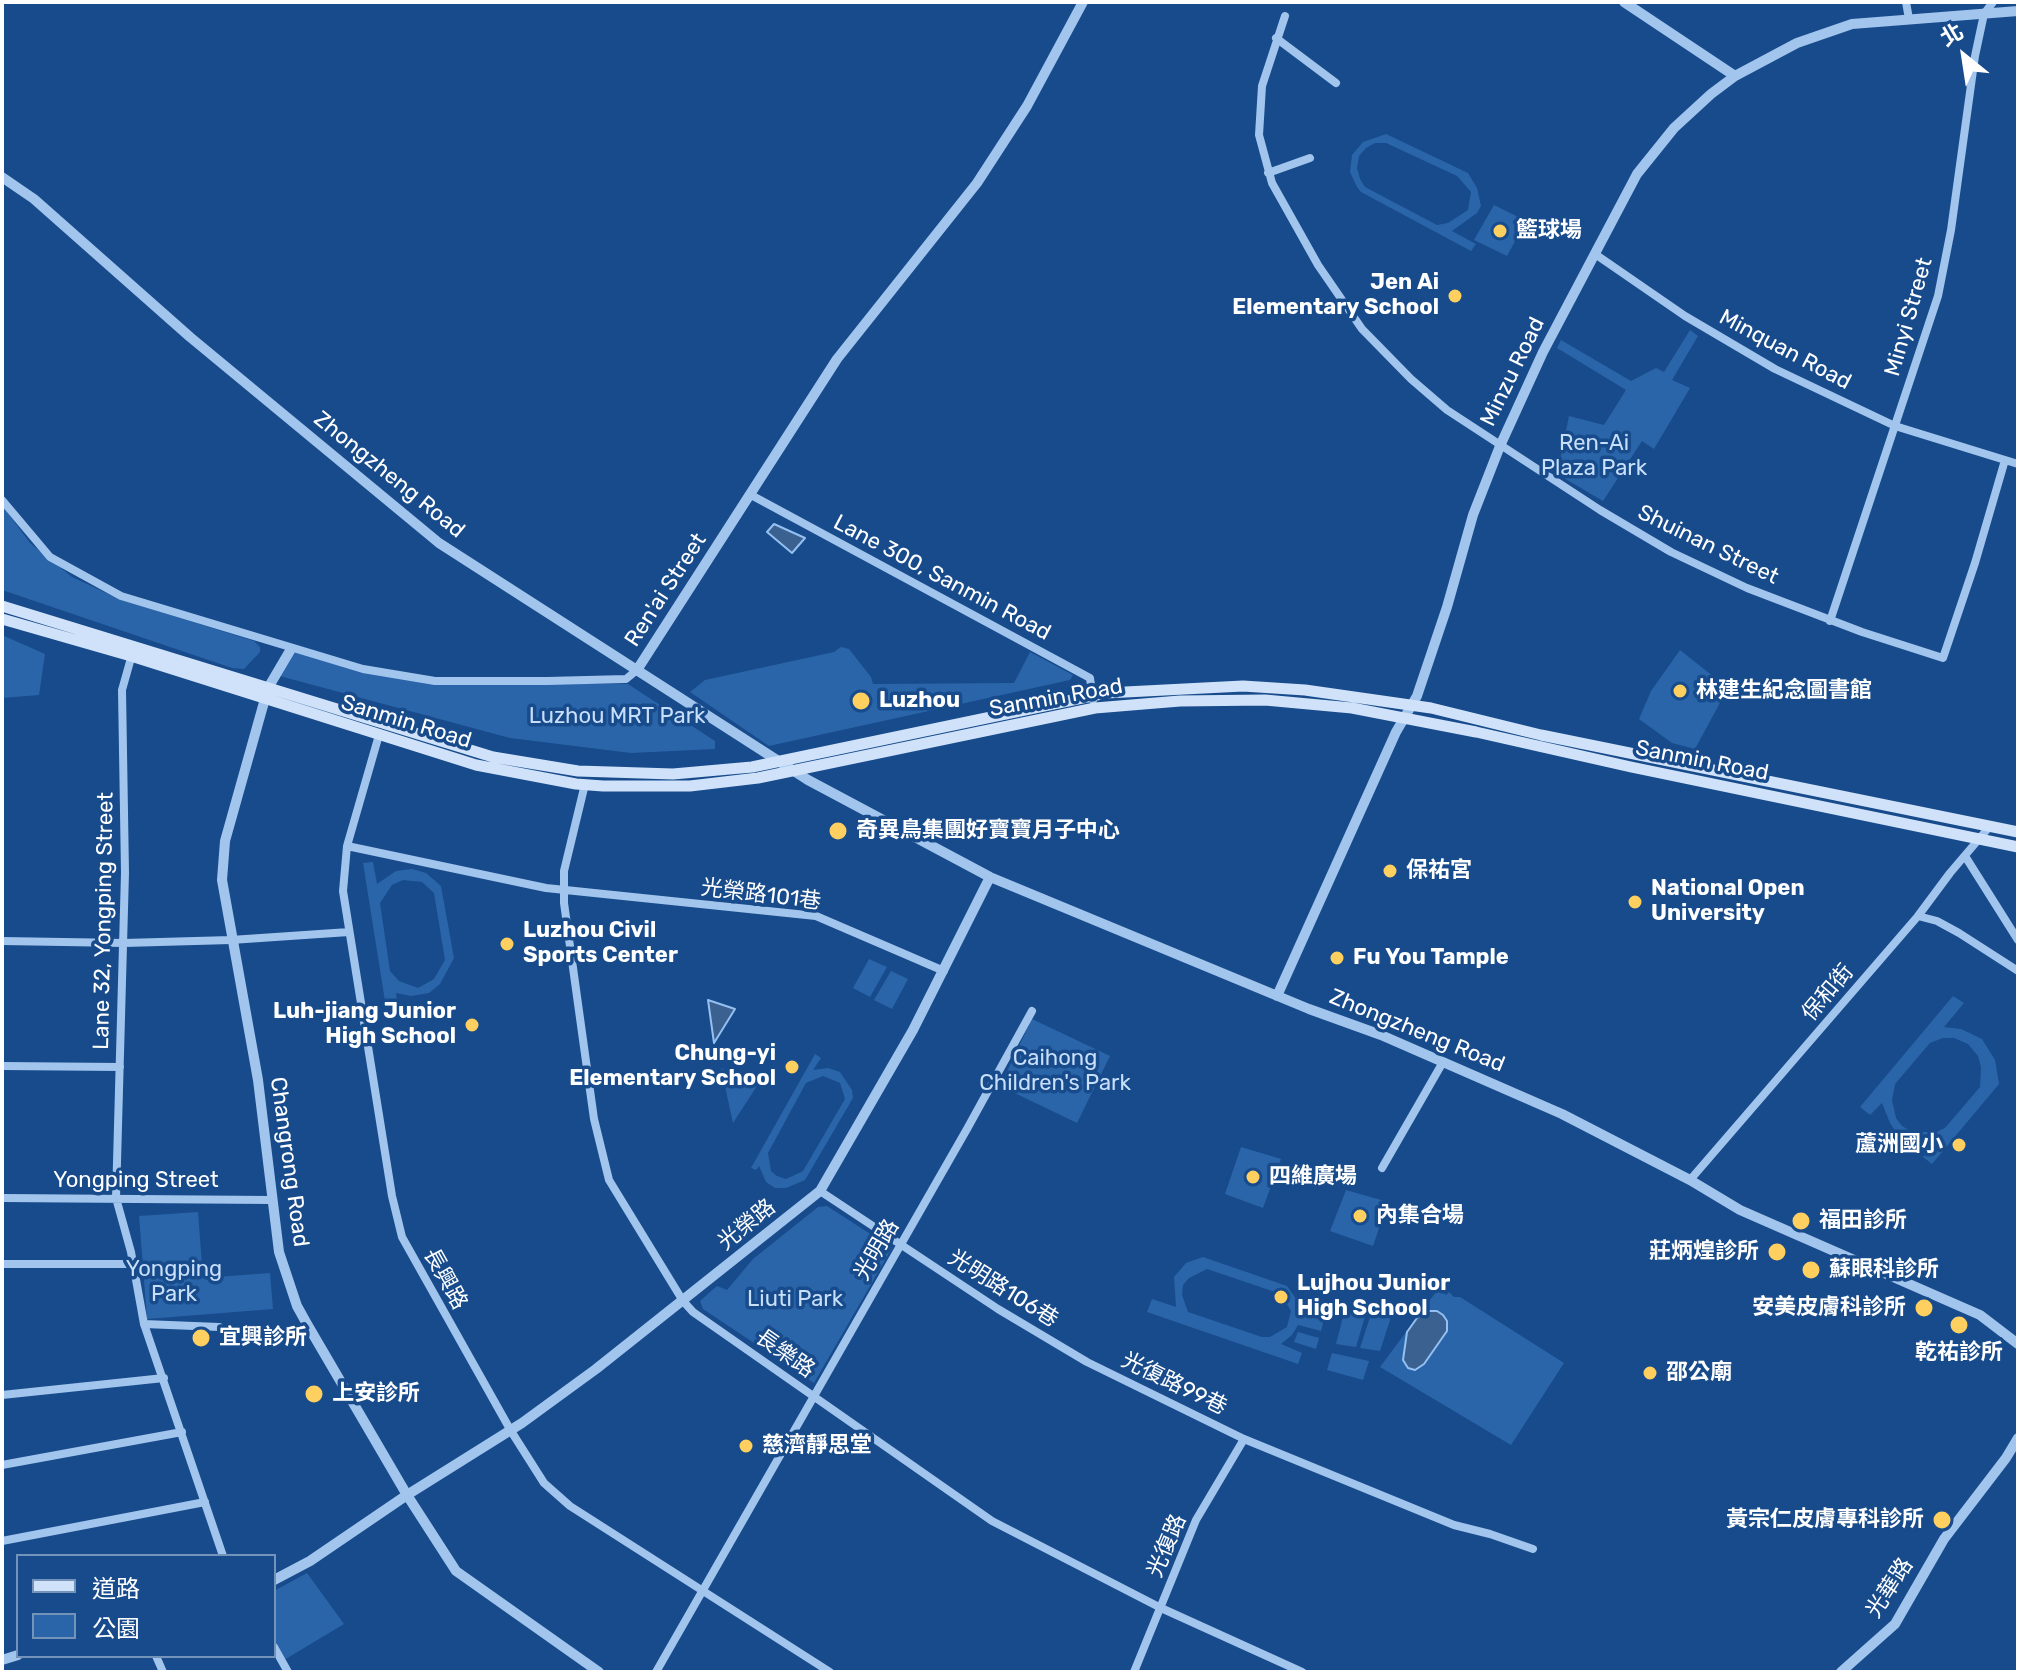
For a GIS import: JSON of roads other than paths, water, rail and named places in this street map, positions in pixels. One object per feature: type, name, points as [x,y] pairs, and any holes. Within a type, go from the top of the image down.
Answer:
[{"type":"main road","points":[[2,606],[112,646]]},
{"type":"main road","points":[[2,619],[112,646]]},
{"type":"main road","name":"Sanmin Road","points":[[112,646],[479,753],[532,765],[624,775],[708,773],[781,763],[1093,702],[1197,686],[1243,686],[1305,690],[1413,705],[1541,735],[2018,832]]},
{"type":"main road","name":"Sanmin Road","points":[[266,693],[379,735],[498,770],[585,784],[690,786],[793,771],[1093,702],[1265,700],[1352,708],[1476,732],[2018,847]]},
{"type":"street","name":"Ren'ai Street","points":[[2,500],[50,557],[121,596],[291,649],[363,669],[435,681],[626,679],[637,670],[837,359],[977,183],[1027,106],[1083,2]]},
{"type":"street","points":[[1624,2],[1735,76]]},
{"type":"street","points":[[1906,2],[1909,19]]},
{"type":"street","points":[[1984,14],[1993,2]]},
{"type":"street","name":"Minzu Road","points":[[1277,996],[1413,705],[1473,515],[1500,446],[1543,352],[1633,181],[1674,128],[1735,76],[1797,43],[1852,24],[2018,11]]},
{"type":"street","name":"Minyi Street","points":[[1830,621],[1938,296],[1984,14]]},
{"type":"street","name":"Shuinan Street","points":[[1285,16],[1262,86],[1259,135],[1268,173],[1318,265],[1362,329],[1381,351],[1447,410],[1671,552],[1747,588],[1830,621],[1943,658],[2005,460]]},
{"type":"street","points":[[1276,38],[1336,83]]},
{"type":"street","points":[[1268,173],[1310,158]]},
{"type":"street","name":"Zhongzheng Road","points":[[2,177],[34,199],[199,345],[439,543],[793,771],[990,877],[1277,996],[1381,1035],[1562,1114],[1690,1180],[1740,1210],[1980,1315],[2018,1344]]},
{"type":"street","name":"Minquan Road","points":[[1595,254],[1732,346],[1895,426],[2018,464]]},
{"type":"street","name":"Lane 300, Sanmin Road","points":[[751,495],[1090,678],[1093,702]]},
{"type":"street","name":"Changrong Road","points":[[291,649],[266,693],[225,841],[222,880],[258,1080],[279,1252],[297,1306],[407,1495],[456,1571],[599,1672]]},
{"type":"street","name":"Lane 32, Yongping Street","points":[[133,651],[122,690],[124,943],[116,1198],[144,1324],[222,1554]]},
{"type":"street","name":"長興路","points":[[379,735],[347,846],[343,891],[392,1196],[402,1237],[511,1431],[544,1483],[570,1506],[830,1672]]},
{"type":"street","name":"長樂路","points":[[585,784],[564,871],[564,890],[594,1119],[609,1180],[683,1301],[693,1312],[992,1521],[1161,1608],[1302,1672]]},
{"type":"street","name":"保和街","points":[[1690,1180],[1918,916],[1990,826]]},
{"type":"street","name":"光榮路101巷","points":[[347,846],[564,890],[816,916],[944,971]]},
{"type":"street","points":[[1965,856],[2018,940]]},
{"type":"street","name":"光榮路","points":[[276,1579],[310,1561],[407,1495],[511,1431],[683,1301],[820,1191],[944,971],[990,877]]},
{"type":"street","points":[[1918,916],[1937,921],[1959,933],[2018,971]]},
{"type":"street","points":[[2,941],[124,943],[349,932]]},
{"type":"street","name":"光明路","points":[[656,1672],[1032,1011]]},
{"type":"street","points":[[1382,1168],[1443,1062]]},
{"type":"street","points":[[2,1066],[120,1067]]},
{"type":"street","name":"光明路106巷","points":[[820,1191],[998,1309],[1087,1362]]},
{"type":"street","name":"Yongping Street","points":[[2,1198],[271,1200]]},
{"type":"street","points":[[2,1264],[133,1264]]},
{"type":"street","points":[[144,1324],[219,1327]]},
{"type":"street","name":"光復路99巷","points":[[1087,1362],[1244,1439],[1454,1525],[1533,1549]]},
{"type":"street","points":[[2,1395],[164,1378]]},
{"type":"street","points":[[2,1465],[182,1432]]},
{"type":"street","name":"光華路","points":[[1841,1672],[1895,1624],[1944,1539],[2018,1438]]},
{"type":"street","name":"光復路","points":[[1134,1672],[1196,1520],[1244,1439]]},
{"type":"street","points":[[2,1541],[205,1502]]},
{"type":"street","points":[[276,1651],[288,1672]]},
{"type":"place","name":"籃球場","points":[[1500,231]]},
{"type":"place","name":"Jen Ai Elementary School","points":[[1455,296]]},
{"type":"place","name":"林建生紀念圖書館","points":[[1680,691]]},
{"type":"place","name":"Luzhou","points":[[861,701]]},
{"type":"place","name":"奇異鳥集團好寶寶月子中心","points":[[838,831]]},
{"type":"place","name":"保祐宮","points":[[1390,871]]},
{"type":"place","name":"National Open University","points":[[1635,902]]},
{"type":"place","name":"Luzhou Civil Sports Center","points":[[507,944]]},
{"type":"place","name":"Fu You Tample","points":[[1337,958]]},
{"type":"place","name":"Luh-jiang Junior High School","points":[[472,1025]]},
{"type":"place","name":"Chung-yi Elementary School","points":[[792,1067]]},
{"type":"place","name":"蘆洲國小","points":[[1959,1145]]},
{"type":"place","name":"四維廣場","points":[[1253,1177]]},
{"type":"place","name":"內集合場","points":[[1360,1216]]},
{"type":"place","name":"福田診所","points":[[1801,1221]]},
{"type":"place","name":"莊炳煌診所","points":[[1777,1252]]},
{"type":"place","name":"蘇眼科診所","points":[[1811,1270]]},
{"type":"place","name":"Lujhou Junior High School","points":[[1281,1297]]},
{"type":"place","name":"安美皮膚科診所","points":[[1924,1308]]},
{"type":"place","name":"乾祐診所","points":[[1959,1325]]},
{"type":"place","name":"宜興診所","points":[[201,1338]]},
{"type":"place","name":"邵公廟","points":[[1650,1373]]},
{"type":"place","name":"上安診所","points":[[314,1394]]},
{"type":"place","name":"慈濟靜思堂","points":[[746,1446]]},
{"type":"place","name":"黃宗仁皮膚專科診所","points":[[1942,1520]]},
{"type":"park label","name":"Ren-Ai Plaza Park","points":[[1594,456]]},
{"type":"park label","name":"Luzhou MRT Park","points":[[617,717]]},
{"type":"park label","name":"Caihong Children's Park","points":[[1055,1072]]},
{"type":"park label","name":"Yongping Park","points":[[174,1282]]},
{"type":"park label","name":"Liuti Park","points":[[795,1300]]}]
